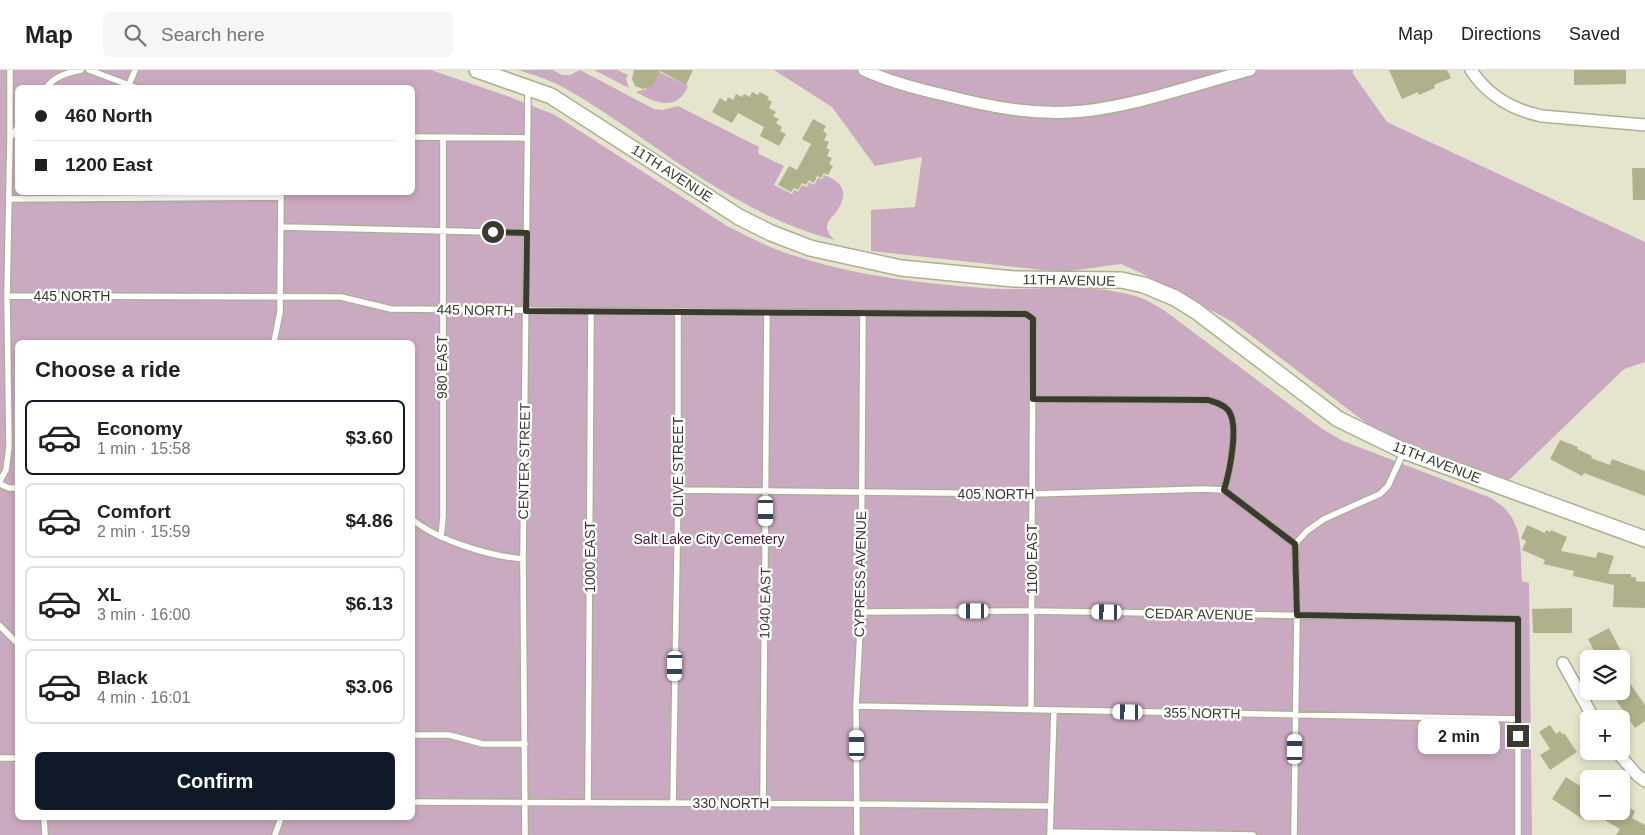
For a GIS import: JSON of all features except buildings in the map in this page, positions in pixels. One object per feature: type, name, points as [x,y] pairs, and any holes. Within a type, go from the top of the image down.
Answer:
[{"type":"street","name":"11TH AVENUE","points":[[476,70],[551,96],[739,217],[771,233],[810,248],[901,268],[1014,279],[1121,280],[1161,291],[1196,311],[1338,419],[1404,452],[1645,539]]},
{"type":"street","points":[[864,70],[912,88],[987,106],[1014,110],[1060,112],[1083,111],[1125,103],[1250,70]]},
{"type":"street","points":[[1471,70],[1489,92],[1501,101],[1527,113],[1542,116],[1645,124]]},
{"type":"street","points":[[1563,663],[1589,710]]},
{"type":"street","points":[[1624,760],[1645,781]]},
{"type":"lane","points":[[10,70],[7,296],[9,447],[6,470],[0,483],[10,488],[15,488]]},
{"type":"lane","points":[[48,85],[65,73],[81,70]]},
{"type":"lane","points":[[88,70],[129,85],[135,70]]},
{"type":"lane","name":"CENTER STREET","points":[[524,835],[523,559],[528,88]]},
{"type":"lane","points":[[10,139],[15,132]]},
{"type":"lane","points":[[415,137],[527,138]]},
{"type":"lane","name":"980 EAST","points":[[441,537],[443,137]]},
{"type":"lane","points":[[9,199],[281,195],[281,297],[275,340]]},
{"type":"lane","points":[[281,228],[527,233]]},
{"type":"lane","name":"445 NORTH","points":[[7,296],[341,297],[391,310],[1026,314],[1033,319]]},
{"type":"lane","name":"1000 EAST","points":[[588,802],[591,311]]},
{"type":"lane","name":"OLIVE STREET","points":[[672,803],[678,490],[678,312]]},
{"type":"lane","name":"1040 EAST","points":[[763,803],[767,312]]},
{"type":"lane","name":"CYPRESS AVENUE","points":[[857,835],[856,706],[861,612],[863,313]]},
{"type":"lane","name":"1100 EAST","points":[[1030,709],[1033,319]]},
{"type":"lane","points":[[9,391],[15,391]]},
{"type":"lane","points":[[1033,399],[1208,400],[1217,402],[1229,411],[1233,422],[1231,457],[1224,490],[1295,544]]},
{"type":"lane","points":[[1294,835],[1297,615],[1295,544],[1324,519],[1380,494],[1388,486],[1404,452]]},
{"type":"lane","name":"405 NORTH","points":[[678,490],[1032,494],[1224,490]]},
{"type":"lane","points":[[415,521],[441,537],[490,554],[523,559]]},
{"type":"lane","name":"CEDAR AVENUE","points":[[861,612],[1031,611],[1518,619],[1518,719]]},
{"type":"lane","points":[[0,626],[15,641]]},
{"type":"lane","name":"355 NORTH","points":[[856,706],[1518,719]]},
{"type":"lane","points":[[1054,710],[1050,834],[1253,835]]},
{"type":"lane","points":[[1518,719],[1518,835]]},
{"type":"lane","points":[[415,735],[449,735],[483,744],[525,744]]},
{"type":"lane","points":[[0,758],[15,758]]},
{"type":"lane","name":"330 NORTH","points":[[415,802],[1050,806]]},
{"type":"lane","points":[[44,820],[44,835]]},
{"type":"lane","points":[[275,835],[280,820]]},
{"type":"green space","name":"Salt Lake City Cemetery","points":[[0,70],[431,70],[510,97],[555,115],[727,226],[765,245],[789,254],[860,273],[909,281],[1002,289],[1083,288],[1122,293],[1150,302],[1165,311],[1321,428],[1343,441],[1491,498],[1504,508],[1512,518],[1520,544],[1522,581],[1529,583],[1532,835],[0,835]]},
{"type":"green space","points":[[518,70],[553,70],[562,75],[570,75],[580,70],[654,109],[663,110],[678,106],[759,147],[759,154],[784,166],[774,185],[792,194],[794,190],[798,192],[802,185],[807,187],[809,182],[814,185],[818,178],[822,179],[824,175],[831,178],[840,184],[843,193],[841,204],[827,225],[828,233],[835,240],[791,225],[749,206],[689,170],[568,90],[544,78]]},
{"type":"green space","points":[[594,70],[617,70],[628,75],[626,79],[629,88]]},
{"type":"green space","points":[[774,70],[1353,70],[1353,74],[1387,122],[1645,242],[1645,362],[1624,369],[1509,480],[1378,432],[1233,322],[1121,264],[1062,272],[871,251],[871,210],[915,207],[922,157],[875,166],[832,107]]},
{"type":"green space","points":[[657,71],[688,86],[678,100],[665,103],[657,102],[636,92],[646,89]]},
{"type":"route","points":[[493,232],[527,233],[526,311],[1026,314],[1033,319],[1033,399],[1208,400],[1217,402],[1229,411],[1233,422],[1231,457],[1224,490],[1295,544],[1297,615],[1518,619],[1518,736]]}]
